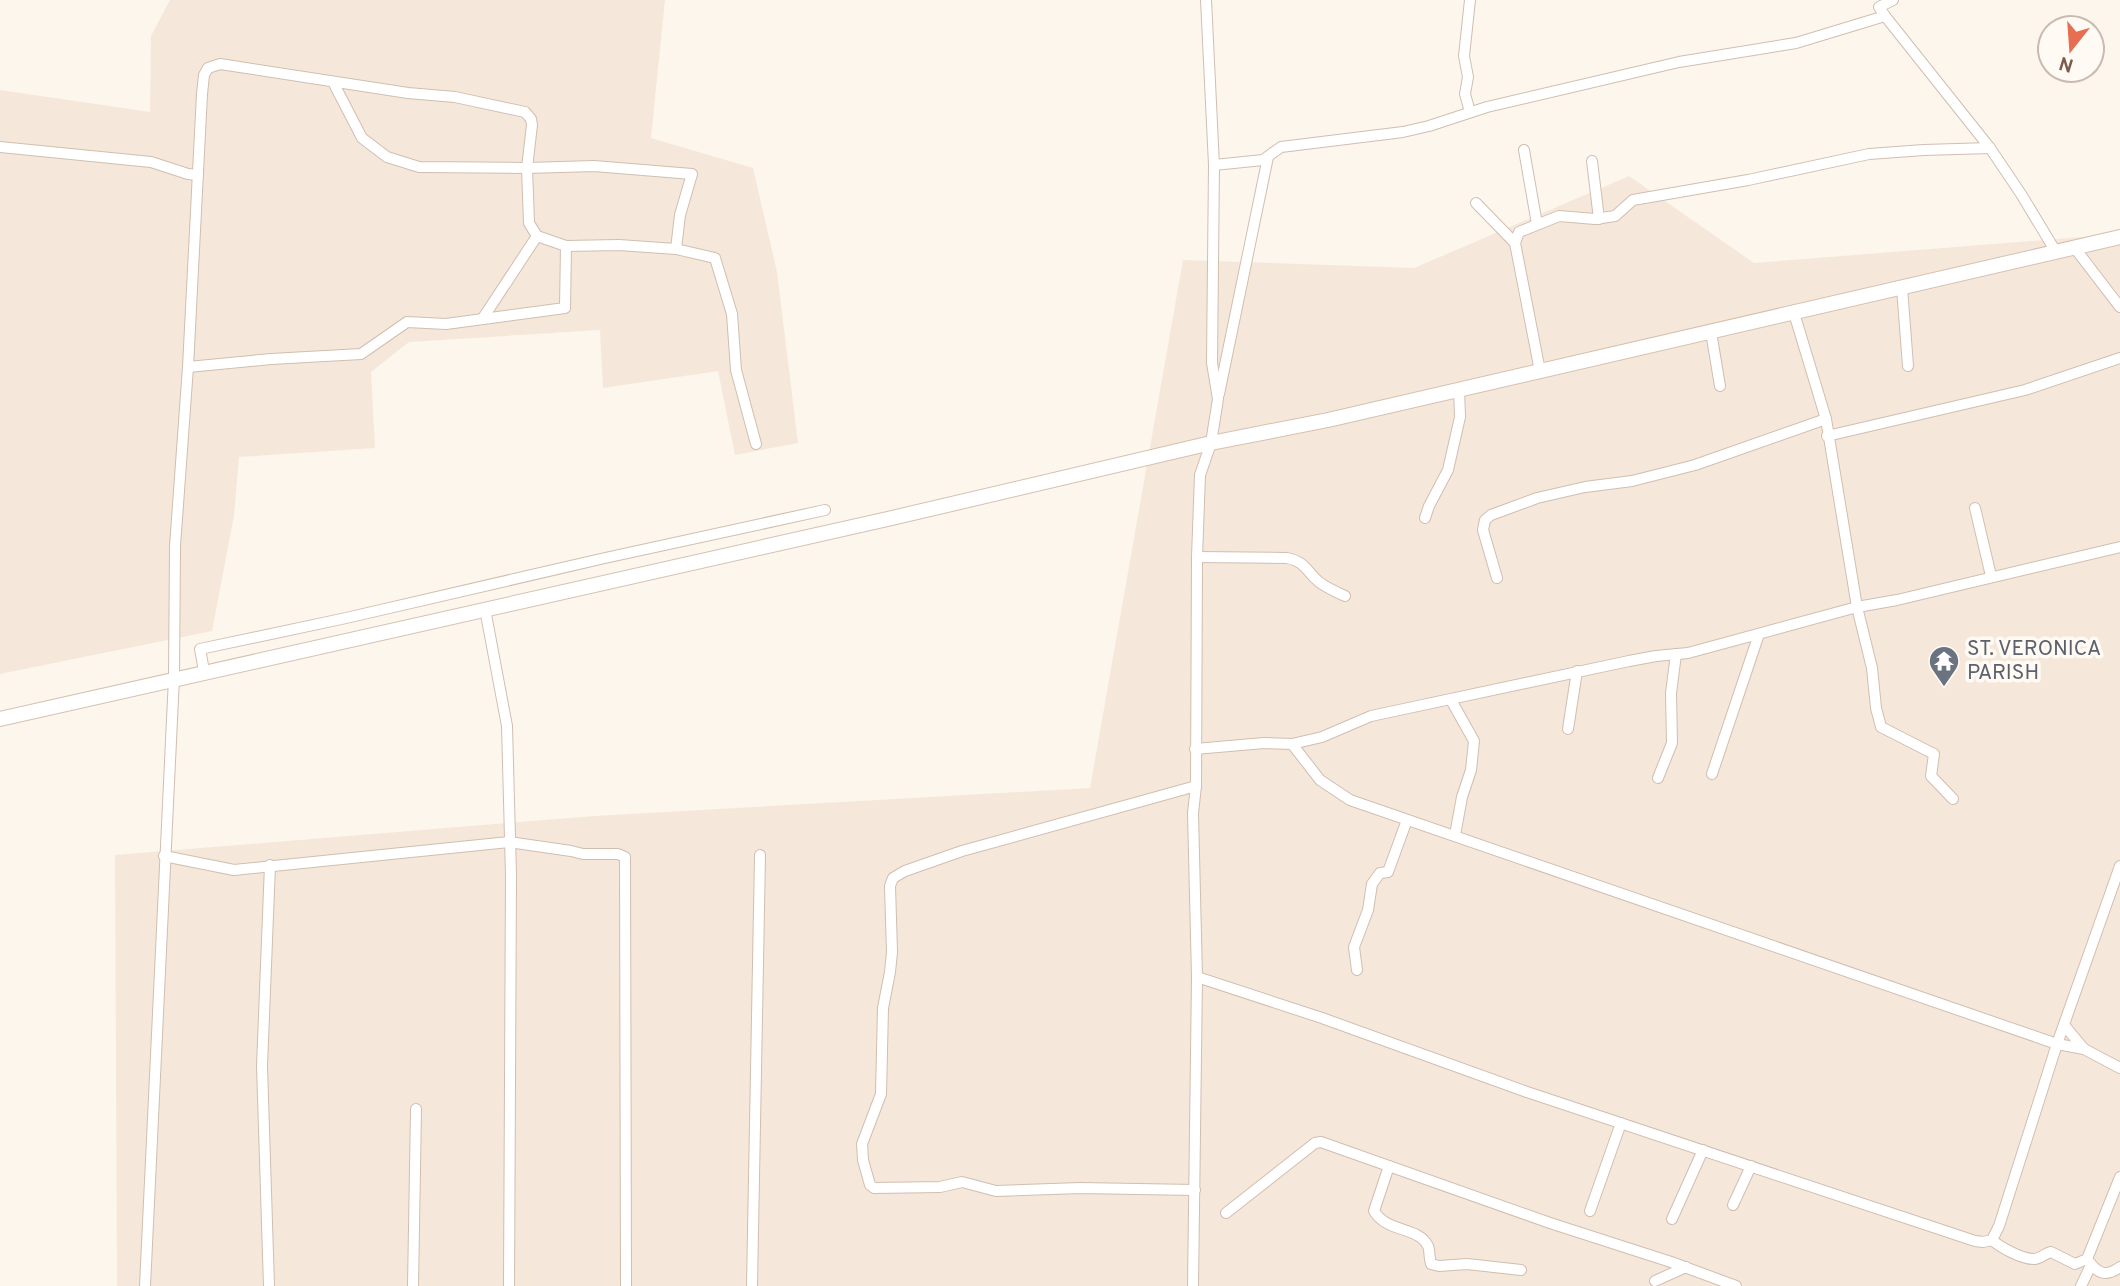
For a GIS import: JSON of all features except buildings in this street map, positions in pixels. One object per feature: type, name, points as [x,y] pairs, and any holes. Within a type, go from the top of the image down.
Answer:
[{"type":"street","points":[[1206,0],[1214,165],[1212,363],[1219,399]]},
{"type":"street","points":[[1469,0],[1464,56],[1468,77],[1465,94],[1470,112]]},
{"type":"street","points":[[1214,165],[1263,160],[1281,147],[1404,132],[1470,112],[1679,62],[1797,44],[1893,0]]},
{"type":"street","points":[[1879,8],[1990,148],[2056,253]]},
{"type":"street","points":[[145,1286],[174,678],[175,547],[188,367],[202,94],[204,75],[208,68],[220,64],[333,82],[455,97],[522,110],[531,119],[527,169],[529,223],[537,236],[566,246],[619,245],[676,249],[715,258],[732,314],[736,370],[756,444]]},
{"type":"street","points":[[333,82],[362,138],[387,157],[419,167],[527,169],[594,166],[692,174],[680,215],[676,249]]},
{"type":"street","points":[[0,147],[151,162],[188,174],[198,174]]},
{"type":"street","points":[[1540,371],[1515,243],[1519,232],[1559,216],[1599,219],[1615,216],[1633,200],[1748,180],[1868,154],[1990,148]]},
{"type":"street","points":[[1524,150],[1537,225]]},
{"type":"street","points":[[1193,1286],[1197,977],[1194,813],[1200,475],[1211,443],[1269,157]]},
{"type":"street","points":[[1592,161],[1599,219]]},
{"type":"street","points":[[1476,203],[1515,243]]},
{"type":"street","points":[[483,318],[537,236]]},
{"type":"street","points":[[0,719],[892,518],[1211,443],[1328,420],[2120,237]]},
{"type":"street","points":[[188,367],[361,354],[407,323],[446,324],[565,308],[566,246]]},
{"type":"street","points":[[2074,247],[2120,307]]},
{"type":"street","points":[[1902,288],[1908,366]]},
{"type":"street","points":[[1794,313],[1826,419],[1857,607],[1872,668],[1881,727],[1934,754],[1930,776],[1954,799]]},
{"type":"street","points":[[1712,332],[1720,386]]},
{"type":"street","points":[[1827,436],[2025,390],[2120,358]]},
{"type":"street","points":[[1425,518],[1448,470],[1460,417],[1459,390]]},
{"type":"street","points":[[1497,578],[1483,530],[1485,520],[1491,515],[1537,498],[1585,487],[1632,481],[1695,466],[1826,419]]},
{"type":"street","points":[[1975,508],[1991,576]]},
{"type":"street","points":[[204,671],[200,649],[825,510]]},
{"type":"street","points":[[1195,749],[1264,743],[1292,744],[1322,737],[1371,716],[1577,671],[1656,656],[1688,653],[1857,607],[2120,547]]},
{"type":"street","points":[[1197,557],[1296,560],[1319,582],[1345,596]]},
{"type":"street","points":[[485,609],[507,726],[511,875],[509,1286]]},
{"type":"street","points":[[1712,775],[1759,634]]},
{"type":"street","points":[[1658,778],[1672,743],[1671,693],[1676,654]]},
{"type":"street","points":[[1569,729],[1577,671]]},
{"type":"street","points":[[1451,700],[1474,741],[1471,770],[1462,797],[1455,835]]},
{"type":"street","points":[[1292,744],[1320,779],[1350,800],[2057,1044],[2084,1049],[2120,1068]]},
{"type":"street","points":[[1195,1191],[1080,1188],[996,1191],[962,1182],[940,1187],[874,1188],[870,1185],[862,1144],[881,1094],[883,1008],[892,952],[890,886],[893,878],[905,871],[962,851],[1196,786]]},
{"type":"street","points":[[1357,970],[1354,947],[1368,910],[1371,884],[1380,873],[1388,872],[1407,820]]},
{"type":"street","points":[[164,856],[234,870],[509,842],[583,854],[618,854],[625,857],[626,1286]]},
{"type":"street","points":[[751,1286],[760,855]]},
{"type":"street","points":[[269,1286],[262,1066],[270,865]]},
{"type":"street","points":[[1992,1240],[2120,866]]},
{"type":"street","points":[[1197,977],[1751,1167],[1975,1241],[1992,1240]]},
{"type":"street","points":[[2064,1025],[2084,1049]]},
{"type":"street","points":[[412,1286],[416,1109]]},
{"type":"street","points":[[1590,1211],[1621,1123]]},
{"type":"street","points":[[1226,1213],[1315,1143],[1321,1142],[1736,1286]]},
{"type":"street","points":[[1672,1219],[1703,1150]]},
{"type":"street","points":[[1389,1166],[1374,1211],[1386,1224],[1411,1233],[1423,1241],[1428,1246],[1431,1264],[1467,1264],[1521,1270]]},
{"type":"street","points":[[1733,1205],[1751,1167]]},
{"type":"street","points":[[2081,1286],[2120,1177]]},
{"type":"street","points":[[1992,1240],[2001,1248],[2035,1259],[2052,1252],[2075,1264],[2089,1262]]},
{"type":"street","points":[[2089,1262],[2094,1270],[2106,1273],[2120,1267]]},
{"type":"street","points":[[1655,1281],[1686,1268]]},
{"type":"shaded area","points":[[170,0],[665,0],[651,138],[753,168],[777,272],[798,443],[735,455],[718,371],[603,388],[600,330],[409,342],[371,372],[375,448],[239,457],[234,516],[212,631],[0,674],[0,90],[150,112],[151,36]]},
{"type":"shaded area","points":[[1629,176],[1754,263],[2120,234],[2120,1286],[117,1286],[115,855],[594,816],[1090,788],[1183,260],[1414,268]]},
{"type":"place","name":"ST. VERONICA PARISH","points":[[1944,688]]}]
